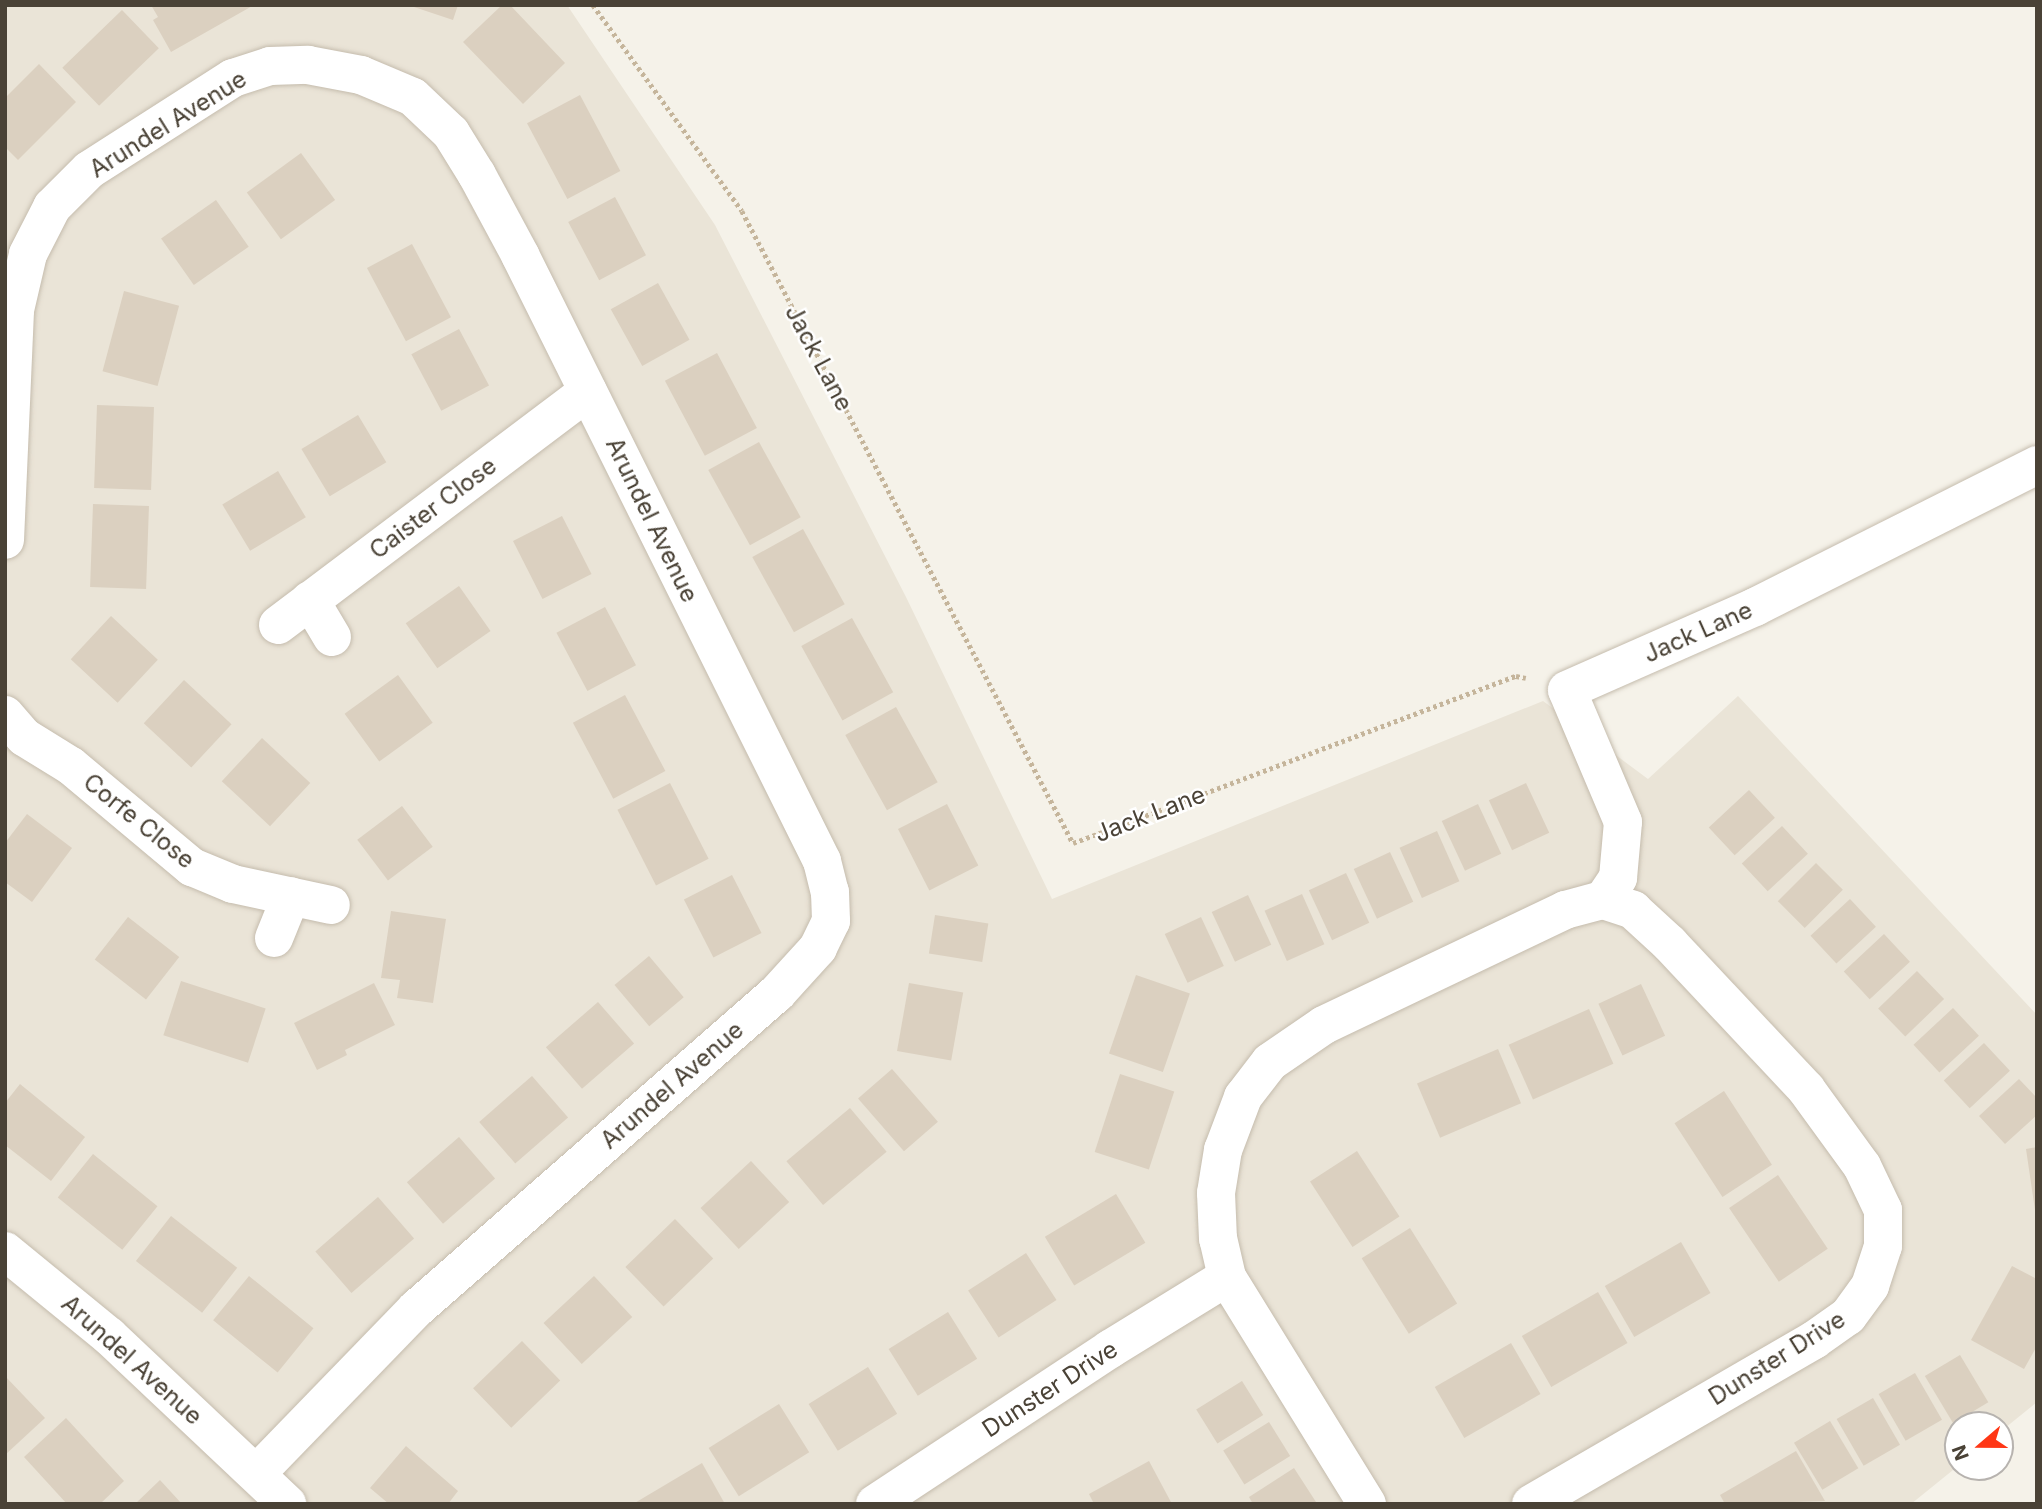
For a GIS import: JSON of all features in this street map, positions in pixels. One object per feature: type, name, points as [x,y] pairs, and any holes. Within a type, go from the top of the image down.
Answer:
[{"type":"street","name":"Arundel Avenue","points":[[5,540],[15,310],[28,254],[52,207],[89,170],[233,78],[270,66],[308,65],[361,75],[413,97],[451,133],[520,255],[822,861],[830,892],[831,921],[818,948],[777,993],[416,1309],[257,1473]]},
{"type":"street","name":"Caister Close","points":[[278,625],[588,391]]},
{"type":"street","name":"Jack Lane","points":[[1567,690],[1755,607],[2037,466]]},
{"type":"street","points":[[310,600],[332,637]]},
{"type":"street","points":[[1367,1504],[1227,1277],[1218,1239],[1216,1193],[1223,1150],[1243,1097],[1270,1062],[1324,1025],[1564,910],[1603,900],[1618,878],[1623,822],[1567,690]]},
{"type":"street","name":"Corfe Close","points":[[5,715],[24,737],[71,766],[192,867],[233,884],[331,905]]},
{"type":"street","points":[[274,938],[291,896]]},
{"type":"street","name":"Dunster Drive","points":[[1531,1504],[1814,1340],[1848,1316],[1870,1286],[1883,1247],[1883,1210],[1878,1199],[1862,1166],[1807,1089],[1670,944],[1633,911],[1603,900]]},
{"type":"street","name":"Arundel Avenue","points":[[5,1251],[109,1336],[287,1504]]},
{"type":"street","name":"Dunster Drive","points":[[874,1504],[1110,1349],[1227,1277]]},
{"type":"path","name":"Jack Lane","points":[[593,5],[742,211],[1073,843],[1516,676],[1567,690]]},
{"type":"shaded area","points":[[5,5],[567,5],[715,225],[906,597],[1052,899],[1543,701],[1648,779],[1738,696],[2037,1015],[2037,1402],[2014,1421],[2014,1411],[1944,1411],[1944,1477],[1911,1504],[5,1504]]},
{"type":"building","points":[[151,5],[254,5],[171,52],[153,20],[158,17]]},
{"type":"building","points":[[408,5],[458,5],[453,20]]},
{"type":"building","points":[[502,5],[510,5],[565,63],[523,104],[463,42]]},
{"type":"building","points":[[122,10],[159,48],[99,106],[62,68]]},
{"type":"building","points":[[39,64],[76,102],[18,160],[5,147],[5,98]]},
{"type":"building","points":[[580,95],[620,171],[567,199],[527,123]]},
{"type":"building","points":[[301,153],[335,200],[281,239],[247,192]]},
{"type":"building","points":[[615,197],[646,255],[599,280],[568,222]]},
{"type":"building","points":[[216,200],[249,247],[194,285],[161,238]]},
{"type":"building","points":[[412,244],[451,317],[406,341],[367,268]]},
{"type":"building","points":[[658,283],[690,340],[642,366],[611,309]]},
{"type":"building","points":[[124,291],[179,306],[158,386],[103,371]]},
{"type":"building","points":[[459,329],[489,386],[441,411],[411,354]]},
{"type":"building","points":[[717,353],[757,428],[705,456],[665,381]]},
{"type":"building","points":[[97,405],[154,407],[151,490],[94,488]]},
{"type":"building","points":[[358,415],[386,462],[330,496],[301,449]]},
{"type":"building","points":[[759,442],[801,517],[750,545],[708,470]]},
{"type":"building","points":[[278,471],[306,517],[250,551],[222,504]]},
{"type":"building","points":[[93,504],[149,506],[146,589],[90,587]]},
{"type":"building","points":[[562,516],[592,574],[543,599],[513,541]]},
{"type":"building","points":[[803,529],[845,604],[794,632],[752,557]]},
{"type":"building","points":[[459,586],[491,631],[437,668],[406,623]]},
{"type":"building","points":[[605,607],[636,665],[587,691],[556,633]]},
{"type":"building","points":[[111,616],[158,660],[118,703],[71,659]]},
{"type":"building","points":[[852,618],[893,692],[842,720],[801,646]]},
{"type":"building","points":[[398,675],[433,723],[379,762],[345,714]]},
{"type":"building","points":[[184,680],[232,724],[191,767],[144,723]]},
{"type":"building","points":[[625,695],[665,771],[613,799],[573,723]]},
{"type":"building","points":[[896,707],[938,782],[887,810],[845,735]]},
{"type":"building","points":[[262,738],[310,783],[270,826],[222,781]]},
{"type":"building","points":[[670,783],[709,859],[656,886],[617,810]]},
{"type":"building","points":[[1526,783],[1549,833],[1512,850],[1489,800]]},
{"type":"building","points":[[1749,790],[1775,818],[1735,855],[1709,828]]},
{"type":"building","points":[[947,804],[978,865],[929,890],[898,829]]},
{"type":"building","points":[[1478,804],[1501,854],[1465,871],[1442,821]]},
{"type":"building","points":[[402,806],[433,847],[388,880],[357,840]]},
{"type":"building","points":[[27,814],[72,848],[32,902],[5,882],[5,843]]},
{"type":"building","points":[[1782,826],[1808,854],[1768,891],[1742,864]]},
{"type":"building","points":[[1437,831],[1459,881],[1422,898],[1400,848]]},
{"type":"building","points":[[1390,852],[1413,902],[1377,919],[1354,869]]},
{"type":"building","points":[[1816,863],[1843,890],[1805,928],[1778,901]]},
{"type":"building","points":[[1346,873],[1369,923],[1332,940],[1309,890]]},
{"type":"building","points":[[732,875],[762,933],[713,957],[684,900]]},
{"type":"building","points":[[1302,894],[1324,944],[1287,961],[1265,911]]},
{"type":"building","points":[[1248,895],[1271,945],[1235,962],[1212,912]]},
{"type":"building","points":[[1850,899],[1876,927],[1836,964],[1811,936]]},
{"type":"building","points":[[391,911],[446,919],[433,1003],[397,998],[400,980],[381,978]]},
{"type":"building","points":[[935,915],[988,923],[982,962],[929,954]]},
{"type":"building","points":[[128,917],[179,957],[146,1000],[95,960]]},
{"type":"building","points":[[1201,917],[1224,966],[1188,983],[1165,934]]},
{"type":"building","points":[[1884,934],[1910,962],[1870,999],[1844,972]]},
{"type":"building","points":[[649,956],[684,997],[649,1026],[615,985]]},
{"type":"building","points":[[1917,971],[1944,999],[1905,1037],[1878,1009]]},
{"type":"building","points":[[1136,975],[1190,994],[1163,1072],[1109,1053]]},
{"type":"building","points":[[181,981],[266,1009],[248,1063],[163,1035]]},
{"type":"building","points":[[374,983],[395,1025],[345,1050],[347,1055],[317,1070],[294,1023]]},
{"type":"building","points":[[909,983],[963,993],[951,1061],[897,1051]]},
{"type":"building","points":[[1641,984],[1665,1036],[1622,1056],[1598,1004]]},
{"type":"building","points":[[598,1002],[634,1044],[582,1089],[546,1047]]},
{"type":"building","points":[[1953,1008],[1979,1036],[1939,1073],[1914,1045]]},
{"type":"building","points":[[1589,1009],[1613,1064],[1533,1100],[1509,1045]]},
{"type":"building","points":[[1984,1043],[2010,1071],[1970,1108],[1944,1081]]},
{"type":"building","points":[[1498,1049],[1521,1103],[1440,1138],[1417,1083]]},
{"type":"building","points":[[892,1069],[938,1122],[904,1151],[858,1099]]},
{"type":"building","points":[[1120,1074],[1174,1092],[1149,1170],[1095,1152]]},
{"type":"building","points":[[532,1076],[568,1118],[515,1163],[479,1122]]},
{"type":"building","points":[[2019,1079],[2037,1098],[2037,1115],[2005,1144],[1979,1116]]},
{"type":"building","points":[[20,1084],[85,1137],[51,1181],[5,1145],[5,1103]]},
{"type":"building","points":[[1724,1091],[1772,1165],[1722,1197],[1675,1123]]},
{"type":"building","points":[[850,1108],[887,1152],[823,1205],[786,1161]]},
{"type":"building","points":[[459,1137],[495,1179],[443,1224],[407,1182]]},
{"type":"building","points":[[2037,1147],[2037,1209],[2035,1210],[2026,1149]]},
{"type":"building","points":[[1357,1151],[1399,1216],[1353,1247],[1310,1181]]},
{"type":"building","points":[[93,1154],[158,1206],[122,1250],[58,1198]]},
{"type":"building","points":[[751,1161],[789,1202],[739,1249],[701,1208]]},
{"type":"building","points":[[1778,1175],[1828,1249],[1779,1282],[1729,1208]]},
{"type":"building","points":[[1116,1194],[1145,1243],[1074,1286],[1045,1237]]},
{"type":"building","points":[[378,1197],[414,1239],[351,1293],[315,1251]]},
{"type":"building","points":[[171,1216],[237,1268],[202,1313],[136,1261]]},
{"type":"building","points":[[675,1219],[713,1259],[664,1306],[625,1267]]},
{"type":"building","points":[[1410,1228],[1457,1303],[1409,1334],[1362,1258]]},
{"type":"building","points":[[1681,1242],[1710,1293],[1634,1337],[1605,1286]]},
{"type":"building","points":[[1026,1253],[1056,1300],[999,1338],[968,1291]]},
{"type":"building","points":[[2012,1266],[2037,1279],[2037,1346],[2024,1369],[1971,1340]]},
{"type":"building","points":[[249,1276],[314,1328],[278,1373],[213,1320]]},
{"type":"building","points":[[594,1276],[632,1317],[582,1364],[544,1323]]},
{"type":"building","points":[[1598,1292],[1628,1343],[1551,1387],[1522,1336]]},
{"type":"building","points":[[948,1312],[977,1359],[918,1396],[889,1349]]},
{"type":"building","points":[[522,1341],[560,1381],[511,1428],[473,1388]]},
{"type":"building","points":[[1511,1343],[1541,1394],[1464,1438],[1435,1387]]},
{"type":"building","points":[[1960,1355],[1988,1402],[1974,1411],[1946,1411],[1925,1376]]},
{"type":"building","points":[[868,1367],[897,1414],[838,1451],[809,1404]]},
{"type":"building","points":[[1915,1373],[1942,1420],[1906,1441],[1879,1394]]},
{"type":"building","points":[[5,1376],[45,1418],[5,1455]]},
{"type":"building","points":[[1242,1381],[1263,1415],[1217,1444],[1196,1410]]},
{"type":"building","points":[[1873,1398],[1900,1445],[1864,1466],[1837,1419]]},
{"type":"building","points":[[779,1404],[809,1452],[739,1496],[709,1448]]},
{"type":"building","points":[[66,1418],[124,1481],[100,1504],[67,1504],[24,1457]]},
{"type":"building","points":[[1830,1421],[1858,1468],[1822,1490],[1794,1443]]},
{"type":"building","points":[[1269,1422],[1290,1456],[1244,1485],[1223,1451]]},
{"type":"building","points":[[406,1446],[458,1491],[448,1504],[389,1504],[370,1488]]},
{"type":"building","points":[[1796,1451],[1825,1501],[1725,1504],[1720,1495]]},
{"type":"building","points":[[1149,1461],[1172,1504],[1094,1504],[1089,1494]]},
{"type":"building","points":[[702,1463],[725,1504],[633,1504]]},
{"type":"building","points":[[1294,1468],[1316,1502],[1253,1504],[1249,1497]]},
{"type":"building","points":[[160,1480],[182,1504],[135,1504]]}]
